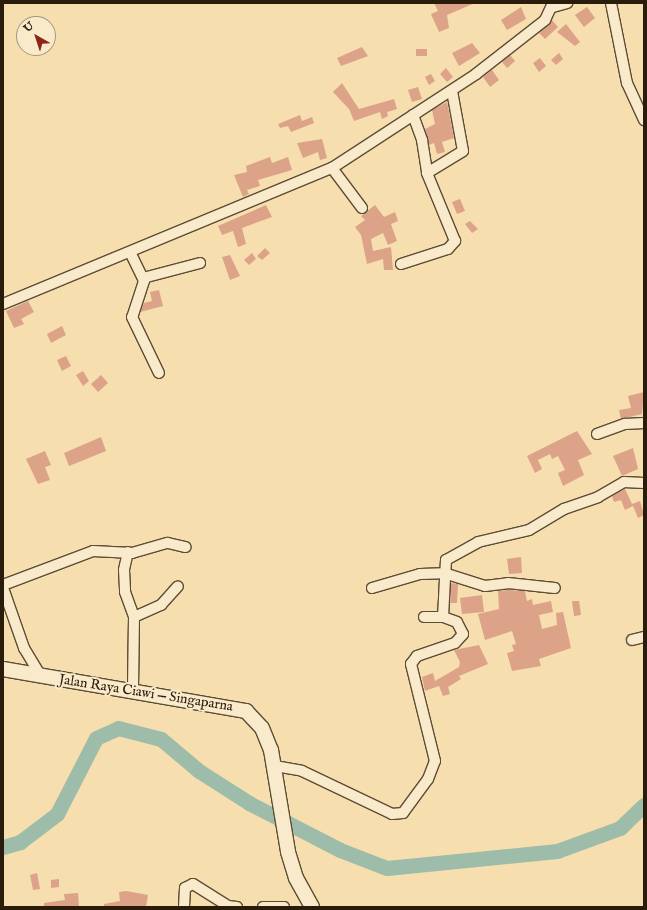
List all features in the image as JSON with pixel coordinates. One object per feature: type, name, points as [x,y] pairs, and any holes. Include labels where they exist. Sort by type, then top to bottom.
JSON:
[{"type":"main road","name":"Jalan Raya Ciawi — Singaparna","points":[[3,669],[246,711],[262,728],[275,766],[283,803],[288,852],[296,878],[312,907]]},
{"type":"street","points":[[3,304],[332,168],[452,91],[545,20],[553,5],[567,3]]},
{"type":"street","points":[[611,3],[627,83],[644,120]]},
{"type":"street","points":[[427,173],[463,151],[452,91]]},
{"type":"street","points":[[402,264],[448,249],[455,241],[427,173],[422,140],[414,115]]},
{"type":"street","points":[[332,168],[362,208]]},
{"type":"street","points":[[130,252],[143,278],[132,317],[159,373]]},
{"type":"street","points":[[143,278],[200,263]]},
{"type":"street","points":[[597,434],[625,424],[644,423]]},
{"type":"street","points":[[443,617],[444,573],[446,560],[478,542],[529,530],[564,509],[598,497],[624,482],[644,483]]},
{"type":"street","points":[[41,676],[24,648],[3,587],[93,550],[128,552],[161,543],[186,547]]},
{"type":"street","points":[[128,552],[124,570],[125,592],[134,617],[133,692]]},
{"type":"street","points":[[372,588],[420,574],[444,573],[485,586],[508,583],[555,588]]},
{"type":"street","points":[[134,617],[161,605],[174,595],[178,586]]},
{"type":"street","points":[[275,766],[302,772],[392,814],[403,813],[428,780],[435,761],[411,664],[421,654],[449,647],[463,634],[457,622],[443,617],[424,617]]},
{"type":"street","points":[[632,640],[644,637]]},
{"type":"street","points":[[184,907],[185,888],[193,884],[228,906],[237,907]]},
{"type":"street","points":[[263,907],[284,907]]},
{"type":"building","points":[[434,3],[475,3],[447,15],[449,28],[439,32],[431,14],[438,11]]},
{"type":"building","points":[[521,7],[526,19],[507,30],[501,20]]},
{"type":"building","points":[[587,7],[595,18],[584,27],[575,15]]},
{"type":"building","points":[[552,20],[558,27],[545,39],[539,33]]},
{"type":"building","points":[[566,24],[580,42],[575,46],[557,32]]},
{"type":"building","points":[[472,43],[480,53],[459,66],[452,53]]},
{"type":"building","points":[[362,47],[368,56],[341,66],[337,58]]},
{"type":"building","points":[[416,49],[427,49],[427,56],[416,56]]},
{"type":"building","points":[[559,53],[563,59],[556,65],[551,60]]},
{"type":"building","points":[[510,55],[515,61],[507,68],[502,62]]},
{"type":"building","points":[[540,58],[546,66],[539,72],[533,63]]},
{"type":"building","points":[[446,68],[453,77],[447,82],[440,74]]},
{"type":"building","points":[[492,70],[499,80],[490,87],[483,77]]},
{"type":"building","points":[[431,74],[435,81],[429,85],[425,77]]},
{"type":"building","points":[[342,83],[359,109],[394,99],[397,109],[387,112],[388,116],[382,119],[380,112],[354,121],[349,109],[333,92]]},
{"type":"building","points":[[418,87],[422,99],[412,102],[408,90]]},
{"type":"building","points":[[447,102],[454,138],[442,142],[445,152],[437,154],[434,143],[429,145],[425,129],[435,124],[432,110]]},
{"type":"building","points":[[300,115],[302,121],[312,117],[314,123],[291,132],[288,126],[280,128],[278,124]]},
{"type":"building","points":[[322,139],[327,158],[320,160],[318,152],[303,158],[297,143]]},
{"type":"building","points":[[270,157],[272,163],[288,157],[292,170],[258,180],[260,186],[247,190],[249,194],[243,197],[234,175],[247,172],[246,166]]},
{"type":"building","points":[[460,199],[465,211],[457,214],[452,202]]},
{"type":"building","points":[[266,205],[272,217],[242,228],[246,244],[238,247],[233,231],[222,235],[218,226]]},
{"type":"building","points":[[375,205],[384,217],[395,212],[398,221],[391,224],[397,241],[388,245],[383,233],[371,239],[373,251],[391,247],[393,270],[384,270],[383,259],[367,264],[361,235],[355,227],[365,220],[361,216]]},
{"type":"building","points":[[470,221],[478,229],[472,233],[465,224]]},
{"type":"building","points":[[265,248],[270,253],[262,260],[257,256]]},
{"type":"building","points":[[252,253],[256,259],[249,265],[244,260]]},
{"type":"building","points":[[230,255],[240,276],[230,280],[222,257]]},
{"type":"building","points":[[159,290],[163,306],[140,312],[144,303],[152,301],[150,292]]},
{"type":"building","points":[[28,301],[34,312],[21,319],[24,324],[14,328],[6,311]]},
{"type":"building","points":[[62,326],[66,335],[51,343],[47,334]]},
{"type":"building","points":[[66,356],[71,366],[62,371],[57,360]]},
{"type":"building","points":[[83,371],[89,381],[83,386],[76,375]]},
{"type":"building","points":[[101,375],[108,383],[98,392],[91,384]]},
{"type":"building","points":[[644,392],[642,414],[621,419],[619,410],[631,408],[628,396]]},
{"type":"building","points":[[577,431],[592,454],[578,460],[584,475],[563,486],[558,473],[565,470],[558,456],[552,459],[550,454],[538,460],[542,469],[535,473],[527,456]]},
{"type":"building","points":[[101,437],[106,451],[69,466],[64,453]]},
{"type":"building","points":[[633,448],[638,469],[622,476],[613,456]]},
{"type":"building","points":[[45,451],[51,465],[45,467],[50,480],[38,484],[26,459]]},
{"type":"building","points":[[625,489],[632,504],[640,501],[644,515],[638,518],[633,506],[625,510],[621,500],[614,502],[612,496]]},
{"type":"building","points":[[521,557],[522,573],[509,574],[507,559]]},
{"type":"building","points":[[451,583],[458,584],[457,603],[450,603]]},
{"type":"building","points":[[498,591],[525,591],[527,601],[532,599],[533,605],[551,601],[553,612],[539,615],[542,629],[557,625],[556,613],[563,612],[571,648],[539,659],[541,666],[512,671],[507,653],[514,651],[512,645],[516,644],[512,631],[485,640],[478,614],[499,609]]},
{"type":"building","points":[[482,595],[484,612],[462,614],[460,598]]},
{"type":"building","points":[[572,601],[579,601],[581,615],[574,616]]},
{"type":"building","points":[[479,645],[488,664],[459,676],[461,679],[448,687],[450,694],[443,696],[439,686],[425,691],[422,677],[433,673],[435,681],[459,667],[460,662],[454,650]]},
{"type":"building","points":[[37,873],[40,889],[33,890],[30,875]]},
{"type":"building","points":[[59,879],[59,887],[51,888],[51,880]]},
{"type":"building","points":[[126,891],[148,895],[146,907],[104,907],[104,904],[120,901],[119,892]]},
{"type":"building","points":[[78,893],[79,907],[44,907],[44,903],[65,900],[64,894]]},
{"type":"waterway","points":[[3,847],[20,842],[57,814],[96,738],[118,728],[161,739],[199,771],[249,803],[340,850],[387,868],[557,851],[620,828],[644,805]]}]
